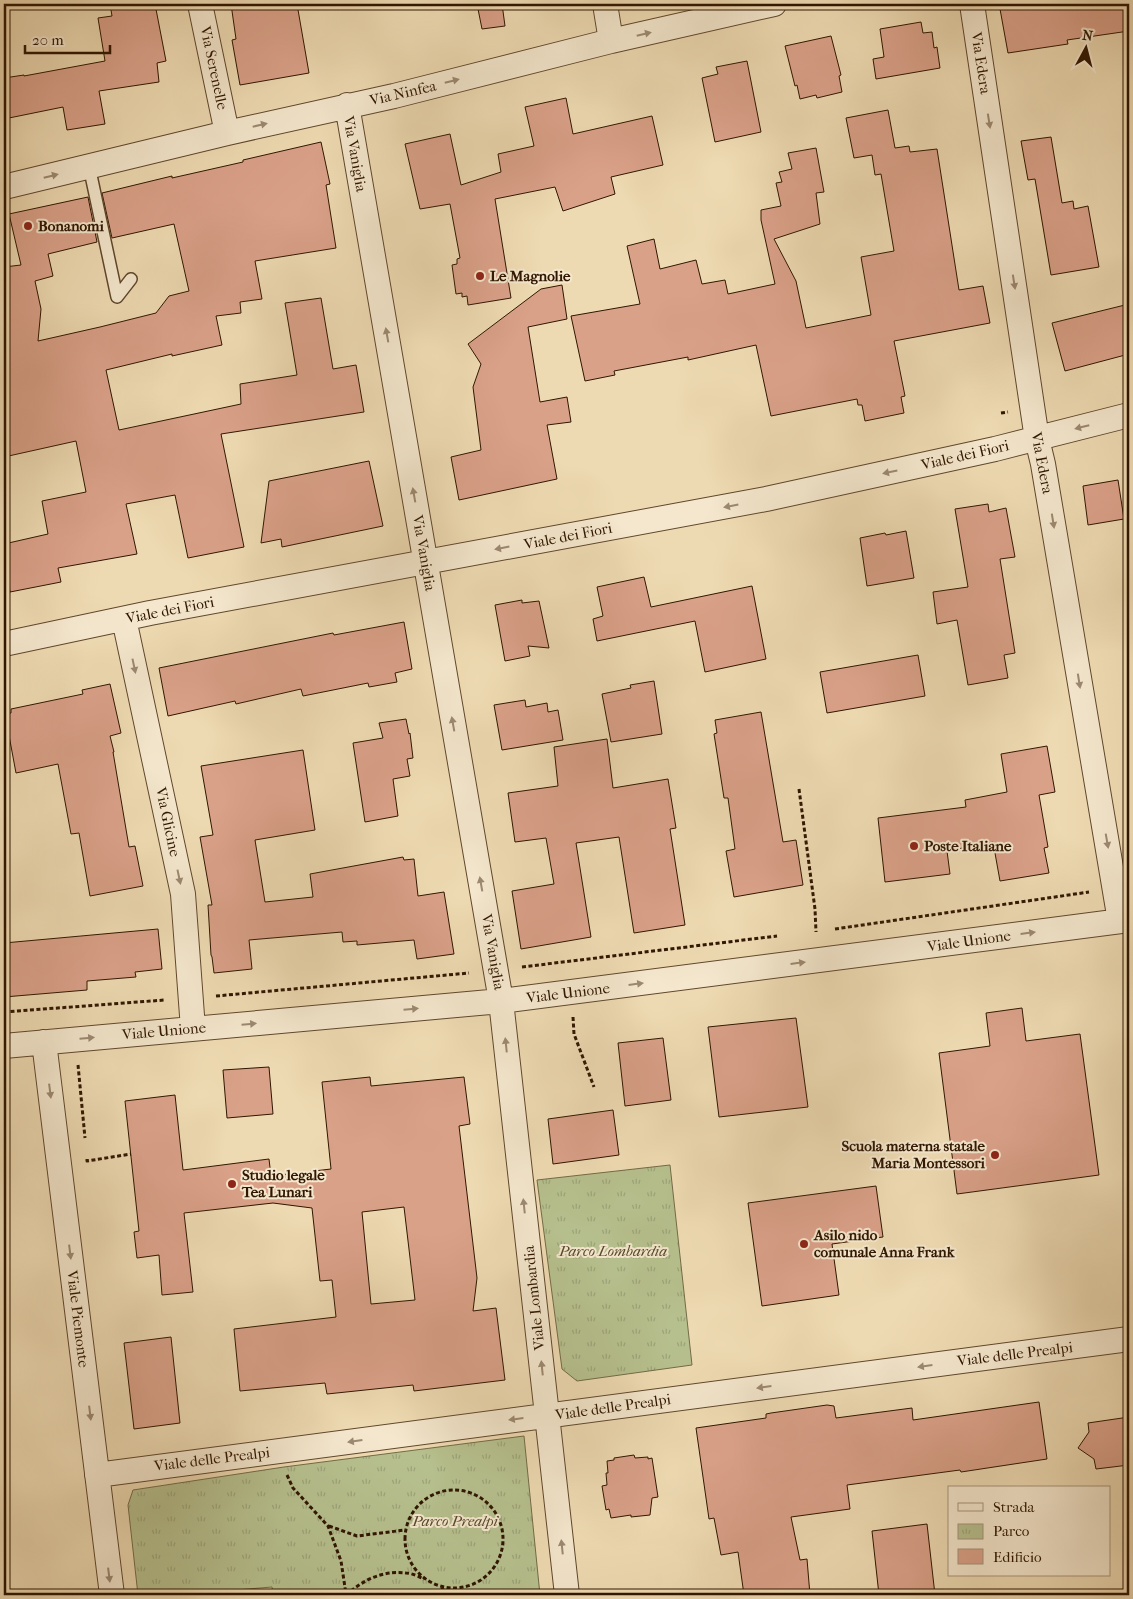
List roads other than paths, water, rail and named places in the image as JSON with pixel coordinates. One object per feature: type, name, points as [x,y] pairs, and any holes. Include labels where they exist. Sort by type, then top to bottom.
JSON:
[{"type":"street","name":"Via Serenelle","points":[[200,4],[227,133]]},
{"type":"street","points":[[604,4],[612,41]]},
{"type":"street","name":"Via Ninfea","points":[[4,188],[612,41],[774,4]]},
{"type":"street","name":"Via Edera","points":[[972,4],[1037,438],[1044,464],[1115,888],[1125,921]]},
{"type":"street","name":"Via Vaniglia","points":[[347,105],[501,1001]]},
{"type":"street","name":"Viale dei Fiori","points":[[4,644],[124,619],[766,499],[995,449],[1129,415]]},
{"type":"street","name":"Via Glicine","points":[[124,619],[183,894],[193,1029]]},
{"type":"street","name":"Viale Unione","points":[[4,1046],[501,1001],[1125,921]]},
{"type":"street","name":"Viale Lombardia","points":[[501,1001],[568,1595]]},
{"type":"street","name":"Viale Piemonte","points":[[44,1042],[112,1595]]},
{"type":"street","name":"Viale delle Prealpi","points":[[97,1475],[1129,1339]]},
{"type":"lane","points":[[89,166],[117,297],[131,279]]},
{"type":"place","name":"Bonanomi","points":[[28,226]]},
{"type":"place","name":"Le Magnolie","points":[[480,276]]},
{"type":"place","name":"Poste Italiane","points":[[914,846]]},
{"type":"place","name":"Scuola materna statale Maria Montessori","points":[[995,1155]]},
{"type":"place","name":"Studio legale Tea Lunari","points":[[232,1184]]},
{"type":"place","name":"Asilo nido comunale Anna Frank","points":[[804,1244]]},
{"type":"park label","name":"Parco Lombardia","points":[[613,1251]]},
{"type":"park label","name":"Parco Prealpi","points":[[455,1521]]}]
